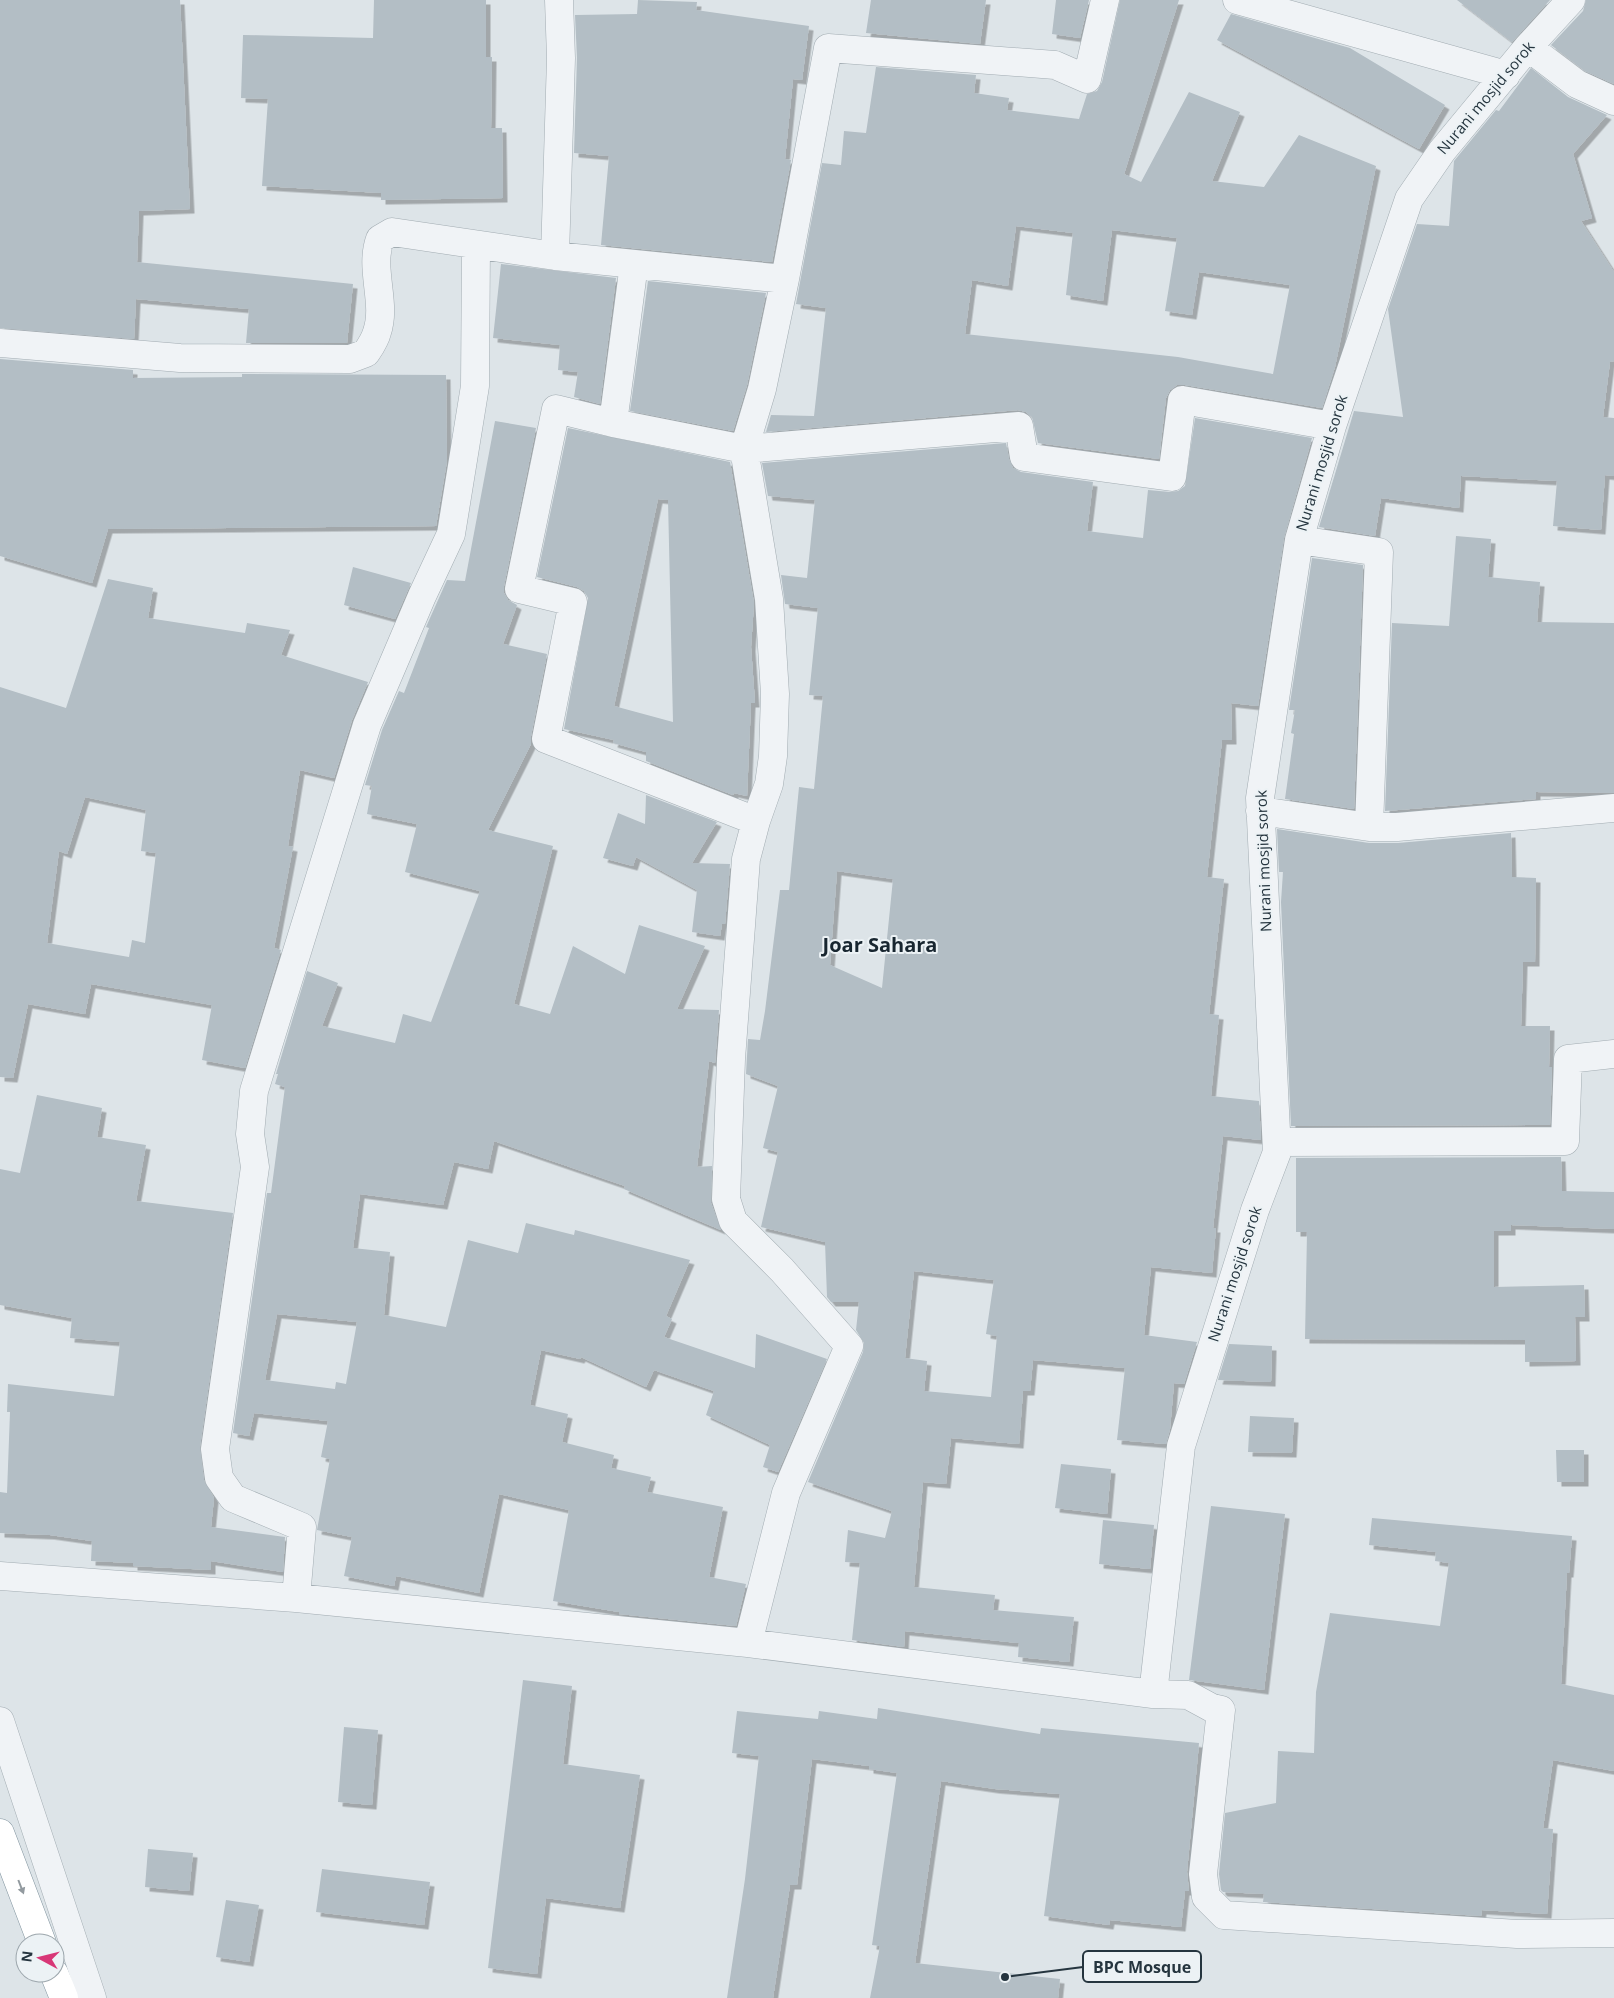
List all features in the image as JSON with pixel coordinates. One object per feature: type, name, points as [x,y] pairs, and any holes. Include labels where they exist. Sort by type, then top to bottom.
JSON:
[{"type":"highway","points":[[2,1837],[38,1933]]},
{"type":"highway","points":[[58,1983],[64,1998]]},
{"type":"street","points":[[555,256],[561,58],[559,0]]},
{"type":"street","points":[[748,1643],[786,1493],[849,1346],[782,1270],[732,1221],[726,1199],[730,1058],[746,859],[756,821],[769,784],[773,756],[775,694],[769,599],[744,449],[762,389],[785,279],[828,48],[1055,65],[1087,78],[1105,0]]},
{"type":"street","points":[[1237,0],[1506,75]]},
{"type":"street","name":"Nurani mosjid sorok","points":[[1153,1694],[1181,1446],[1255,1210],[1277,1152],[1260,798],[1299,540],[1332,426],[1409,199],[1442,150],[1528,47],[1572,0]]},
{"type":"street","points":[[1528,47],[1577,84],[1614,101]]},
{"type":"street","points":[[0,343],[180,358],[350,359],[366,353],[377,333],[380,320],[375,252],[380,239],[392,232],[555,256],[785,279]]},
{"type":"street","points":[[296,1598],[302,1527],[233,1498],[219,1478],[215,1449],[255,1167],[250,1134],[254,1090],[367,725],[422,596],[451,534],[475,386],[476,245]]},
{"type":"street","points":[[613,423],[634,264]]},
{"type":"street","points":[[756,821],[546,739],[573,602],[519,589],[556,409],[613,423],[744,449],[1019,426],[1024,457],[1172,476],[1182,400],[1332,426]]},
{"type":"street","points":[[1299,540],[1379,552],[1369,827]]},
{"type":"street","points":[[1260,811],[1369,827],[1397,828],[1614,808]]},
{"type":"street","points":[[1277,1142],[1565,1141],[1568,1059],[1614,1054]]},
{"type":"street","points":[[0,1576],[296,1598],[748,1643],[1153,1694],[1188,1695],[1212,1708],[1221,1710],[1203,1874],[1206,1897],[1224,1915],[1517,1934],[1614,1933]]},
{"type":"street","points":[[0,1721],[92,1998]]},
{"type":"building","points":[[0,0],[180,0],[190,209],[139,211],[137,262],[353,284],[347,343],[246,343],[249,309],[136,299],[134,339],[0,328]]},
{"type":"building","points":[[374,0],[486,0],[486,57],[492,57],[491,128],[502,128],[503,198],[381,200],[381,193],[262,186],[268,99],[241,98],[243,35],[373,38]]},
{"type":"building","points":[[638,0],[697,2],[696,10],[809,26],[802,80],[793,79],[785,159],[791,160],[772,262],[601,245],[609,156],[574,153],[577,58],[575,15],[637,14]]},
{"type":"building","points":[[871,0],[986,0],[980,44],[866,33]]},
{"type":"building","points":[[1056,0],[1089,0],[1080,38],[1052,34]]},
{"type":"building","points":[[1120,0],[1179,0],[1124,174],[1141,182],[1189,92],[1240,112],[1212,181],[1264,187],[1299,135],[1376,166],[1335,367],[1322,408],[1177,385],[1170,390],[1166,398],[1159,459],[1038,443],[1032,417],[1026,412],[1018,410],[766,432],[771,415],[814,416],[826,308],[796,304],[822,163],[841,165],[844,131],[866,133],[876,67],[976,75],[974,93],[1009,98],[1007,110],[1079,119],[1087,94],[1097,91],[1102,82]],"holes":[[[1016,226],[1073,233],[1066,295],[1103,301],[1112,230],[1177,238],[1165,311],[1192,315],[1199,272],[1290,285],[1273,374],[1178,357],[965,334],[972,280],[1008,286]]]},
{"type":"building","points":[[1457,0],[1550,0],[1512,42]]},
{"type":"building","points":[[1586,0],[1614,0],[1614,84],[1585,71],[1551,45],[1583,11]]},
{"type":"building","points":[[1231,14],[1350,48],[1445,105],[1419,149],[1217,40]]},
{"type":"building","points":[[1531,68],[1568,97],[1607,115],[1573,154],[1592,218],[1581,221],[1614,272],[1614,361],[1610,362],[1603,417],[1614,418],[1614,476],[1605,475],[1601,530],[1553,526],[1557,481],[1461,476],[1459,508],[1381,498],[1375,536],[1319,527],[1354,411],[1403,417],[1388,309],[1417,224],[1449,226],[1454,161],[1496,110],[1499,111]]},
{"type":"building","points":[[501,264],[616,278],[600,404],[574,397],[578,372],[558,370],[560,345],[493,338]]},
{"type":"building","points":[[648,281],[766,293],[747,385],[733,431],[630,411]]},
{"type":"building","points":[[0,359],[133,370],[133,378],[242,377],[242,374],[446,375],[447,461],[436,526],[108,529],[92,583],[0,556]]},
{"type":"building","points":[[1195,418],[1312,438],[1284,538],[1258,706],[1231,703],[1232,740],[1222,740],[1207,877],[1224,879],[1209,1014],[1219,1015],[1211,1096],[1259,1101],[1261,1140],[1223,1136],[1213,1228],[1216,1228],[1212,1273],[1151,1267],[1144,1335],[1197,1342],[1184,1384],[1174,1383],[1170,1429],[1166,1444],[1117,1440],[1125,1368],[1033,1360],[1030,1391],[1023,1391],[1019,1444],[951,1438],[946,1484],[923,1482],[914,1587],[995,1595],[993,1610],[1074,1617],[1069,1662],[1018,1657],[1019,1643],[905,1631],[904,1647],[852,1640],[860,1563],[845,1562],[848,1530],[885,1538],[892,1511],[808,1482],[863,1352],[864,1343],[856,1330],[859,1302],[831,1302],[827,1297],[825,1242],[761,1227],[778,1152],[763,1148],[778,1086],[746,1074],[748,1039],[760,1040],[780,890],[789,890],[799,787],[814,789],[823,696],[809,695],[818,608],[785,604],[781,575],[807,578],[815,500],[768,496],[762,463],[1006,443],[1013,468],[1021,472],[1093,482],[1087,531],[1143,538],[1148,490],[1170,492],[1178,491],[1185,486]],"holes":[[[837,871],[893,879],[882,988],[830,965]],[[914,1271],[994,1280],[986,1334],[997,1336],[991,1397],[924,1391],[927,1361],[905,1358]]]},
{"type":"building","points":[[495,421],[536,428],[504,586],[504,593],[508,600],[517,605],[503,644],[547,654],[531,744],[488,830],[553,846],[514,1004],[550,1014],[573,946],[625,974],[639,925],[705,946],[677,1009],[719,1010],[715,1063],[709,1061],[697,1167],[712,1166],[711,1203],[721,1230],[624,1189],[625,1186],[494,1141],[488,1169],[454,1162],[443,1205],[360,1194],[353,1248],[390,1252],[384,1315],[446,1327],[468,1240],[518,1253],[526,1223],[574,1235],[575,1230],[690,1260],[666,1316],[672,1319],[664,1337],[755,1368],[756,1334],[827,1359],[778,1472],[763,1467],[770,1445],[706,1415],[714,1391],[654,1370],[646,1387],[581,1357],[580,1359],[541,1350],[530,1405],[568,1414],[562,1442],[614,1455],[611,1468],[651,1477],[647,1492],[723,1507],[709,1577],[746,1584],[736,1626],[619,1614],[619,1612],[553,1601],[569,1510],[499,1494],[479,1593],[396,1576],[394,1586],[344,1576],[352,1537],[317,1530],[330,1459],[321,1457],[328,1421],[254,1413],[249,1436],[233,1433],[267,1193],[271,1193],[285,1087],[275,1084],[278,1074],[276,1074],[307,971],[338,983],[322,1026],[395,1043],[403,1014],[431,1022],[480,891],[405,872],[417,824],[367,814],[372,786],[365,785],[382,730],[399,691],[404,693],[429,628],[426,627],[447,580],[465,581]],"holes":[[[277,1314],[357,1322],[346,1384],[336,1382],[335,1389],[265,1380]]]},
{"type":"building","points":[[568,428],[730,462],[754,603],[751,647],[755,703],[751,703],[747,796],[734,793],[733,795],[646,761],[646,752],[613,743],[614,740],[564,729],[588,598],[584,591],[577,587],[537,577]],"holes":[[[658,499],[668,500],[673,722],[614,706]]]},
{"type":"building","points":[[1456,536],[1491,539],[1488,577],[1540,582],[1537,622],[1614,623],[1614,793],[1536,792],[1536,799],[1385,811],[1392,623],[1449,626]]},
{"type":"building","points":[[1312,558],[1363,565],[1354,809],[1285,799],[1294,734],[1291,733],[1295,710],[1289,710]]},
{"type":"building","points":[[353,567],[411,583],[395,619],[344,605]]},
{"type":"building","points":[[108,579],[153,588],[148,618],[245,633],[247,623],[290,630],[281,655],[368,682],[352,720],[334,778],[300,770],[288,846],[293,847],[274,948],[281,950],[245,1068],[202,1060],[212,1005],[91,984],[85,1014],[28,1004],[13,1078],[0,1077],[0,687],[66,708]],"holes":[[[85,797],[146,810],[141,851],[156,853],[145,943],[132,940],[129,957],[47,943],[59,851],[67,854]]]},
{"type":"building","points":[[646,795],[717,822],[692,863],[730,864],[725,924],[722,924],[720,936],[692,932],[697,890],[636,857],[633,866],[603,858],[618,813],[645,824]]},
{"type":"building","points":[[1277,829],[1369,843],[1398,843],[1511,833],[1512,877],[1536,878],[1535,962],[1523,962],[1521,1026],[1550,1026],[1549,1067],[1552,1067],[1550,1125],[1291,1126],[1281,902],[1283,872],[1279,872]]},
{"type":"building","points":[[37,1095],[102,1108],[97,1137],[146,1145],[136,1201],[233,1213],[200,1447],[204,1480],[214,1498],[211,1527],[285,1537],[283,1572],[211,1561],[211,1570],[133,1566],[133,1563],[91,1561],[92,1541],[50,1535],[0,1533],[0,1492],[7,1493],[10,1412],[7,1412],[8,1384],[114,1396],[120,1342],[70,1338],[72,1318],[0,1305],[0,1169],[20,1173]]},
{"type":"building","points":[[1561,1157],[1562,1191],[1614,1192],[1614,1229],[1511,1225],[1511,1231],[1494,1231],[1494,1287],[1584,1285],[1585,1317],[1575,1317],[1576,1361],[1525,1362],[1525,1340],[1305,1339],[1307,1232],[1296,1232],[1296,1158]]},
{"type":"building","points":[[1229,1344],[1272,1346],[1271,1382],[1218,1380]]},
{"type":"building","points":[[1250,1416],[1294,1418],[1292,1453],[1248,1452]]},
{"type":"building","points":[[1556,1450],[1584,1450],[1584,1482],[1557,1482]]},
{"type":"building","points":[[1061,1464],[1111,1469],[1107,1514],[1055,1508]]},
{"type":"building","points":[[1211,1506],[1285,1514],[1264,1690],[1189,1680]]},
{"type":"building","points":[[1372,1518],[1572,1536],[1569,1573],[1567,1573],[1561,1684],[1614,1695],[1614,1771],[1553,1760],[1543,1828],[1553,1829],[1547,1914],[1482,1910],[1481,1916],[1263,1902],[1264,1894],[1223,1892],[1221,1890],[1219,1874],[1225,1813],[1276,1803],[1278,1751],[1314,1753],[1316,1692],[1330,1613],[1440,1626],[1449,1563],[1435,1561],[1436,1552],[1369,1545]]},
{"type":"building","points":[[1103,1520],[1154,1525],[1150,1569],[1099,1564]]},
{"type":"building","points":[[523,1680],[572,1686],[563,1764],[640,1775],[620,1908],[546,1898],[537,1974],[488,1968]]},
{"type":"building","points":[[878,1708],[1040,1734],[1041,1728],[1199,1743],[1187,1872],[1189,1891],[1185,1891],[1181,1927],[1110,1920],[1109,1925],[1044,1916],[1060,1794],[995,1789],[941,1781],[915,1963],[1060,1979],[1058,1998],[870,1998],[880,1946],[872,1945],[897,1773],[869,1769],[869,1766],[812,1759],[797,1885],[790,1885],[773,1998],[727,1998],[745,1879],[759,1756],[732,1753],[737,1711],[818,1719],[819,1711],[877,1719]]},
{"type":"building","points":[[344,1727],[378,1730],[372,1805],[338,1802]]},
{"type":"building","points":[[148,1849],[193,1853],[189,1891],[145,1887]]},
{"type":"building","points":[[322,1869],[430,1882],[424,1925],[316,1912]]},
{"type":"building","points":[[226,1900],[259,1905],[249,1962],[216,1957]]},
{"type":"place","name":"BPC Mosque","points":[[1005,1977]]},
{"type":"district","name":"Joar Sahara","points":[[880,945]]}]
